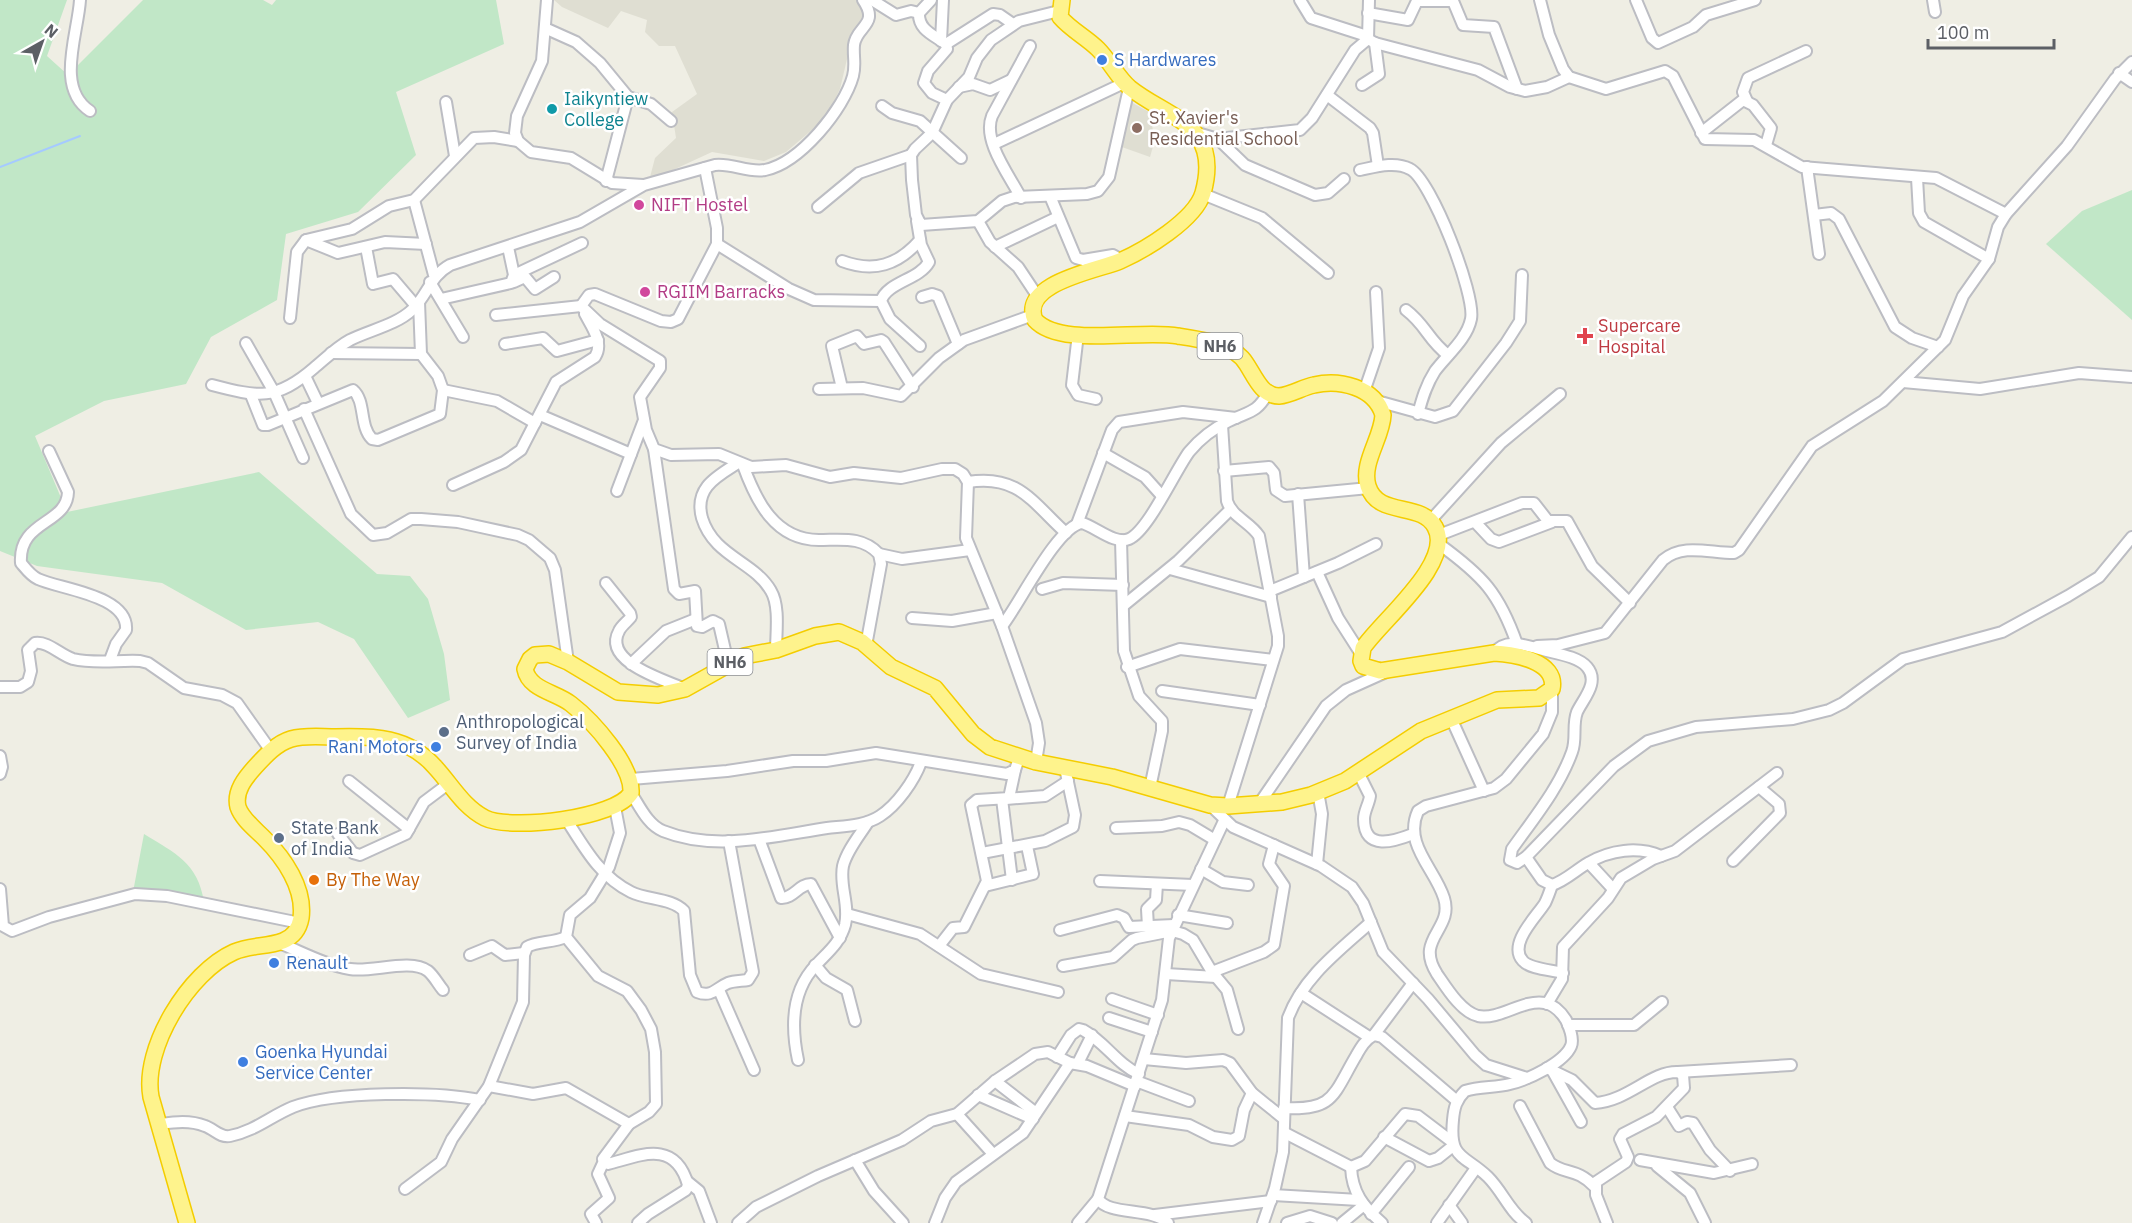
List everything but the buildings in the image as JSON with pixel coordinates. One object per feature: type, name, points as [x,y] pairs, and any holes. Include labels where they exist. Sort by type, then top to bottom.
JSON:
[{"type":"highway","points":[[1033,315],[1038,297],[1048,287],[1122,260],[1183,221],[1203,194],[1205,157],[1194,132],[1179,117],[1127,85],[1100,51],[1065,23],[1060,6]]},
{"type":"highway","name":"NH6","points":[[1033,315],[1046,329],[1078,334],[1166,334],[1213,344],[1238,354],[1268,393]]},
{"type":"highway","points":[[1268,393],[1278,396],[1328,383],[1365,392],[1377,401],[1383,415],[1383,422],[1367,472],[1369,488],[1386,506],[1422,514],[1431,520],[1439,540],[1419,582],[1368,641],[1361,654],[1361,661],[1366,669],[1380,671],[1494,652],[1512,654],[1543,667],[1551,677],[1552,689]]},
{"type":"highway","name":"NH6","points":[[631,786],[621,761],[579,711],[560,697],[538,687],[526,675],[525,669],[530,659],[541,653],[568,662],[606,686],[624,693],[658,695],[685,689],[744,656],[776,650],[833,632],[853,637],[891,667],[935,688],[981,741],[1017,764],[1036,762],[1066,774],[1150,788],[1210,805],[1228,806],[1295,800],[1318,792],[1358,772],[1405,740],[1451,718],[1497,700],[1539,698],[1552,689]]},
{"type":"highway","points":[[188,1223],[148,1083],[154,1054],[177,1006],[198,980],[225,957],[250,947],[279,943],[293,935],[300,922],[300,899],[293,878],[276,851],[243,816],[238,806],[241,785],[271,751],[289,739],[301,737],[384,738],[417,750],[473,810],[496,822],[521,825],[566,819],[615,807],[631,786]]},
{"type":"street","points":[[80,0],[71,76],[78,98],[90,111]]},
{"type":"street","points":[[548,0],[543,61],[517,116],[515,133],[518,141],[531,152],[571,158],[606,180],[644,185]]},
{"type":"street","points":[[212,385],[251,395],[274,392],[305,376],[331,353],[349,341],[396,321],[417,304],[432,279],[450,265],[580,222],[644,185],[725,164],[754,170],[773,167],[801,148],[830,122],[846,96],[855,69],[854,45],[868,22],[868,10],[863,0]]},
{"type":"street","points":[[872,0],[896,15],[911,11],[919,13]]},
{"type":"street","points":[[919,13],[931,0]]},
{"type":"street","points":[[943,0],[943,42],[946,49],[928,71],[924,83],[932,93],[947,99]]},
{"type":"street","points":[[1300,0],[1311,18],[1370,39],[1478,70],[1517,89],[1537,90],[1569,77]]},
{"type":"street","points":[[1362,85],[1379,74],[1370,39],[1369,0]]},
{"type":"street","points":[[1540,0],[1549,35],[1563,69],[1569,77],[1605,88],[1658,72],[1670,73],[1701,133],[1710,141],[1743,139],[1766,145],[1794,164],[1807,167],[1947,181],[2006,214]]},
{"type":"street","points":[[1638,1],[1652,38],[1658,43],[1693,27],[1706,15],[1755,0]]},
{"type":"street","points":[[1933,0],[1935,12]]},
{"type":"street","points":[[1368,13],[1408,20],[1417,1],[1453,1],[1458,7],[1464,25],[1494,27],[1517,89]]},
{"type":"street","points":[[818,207],[859,173],[911,155],[932,133],[947,99],[969,77],[984,48],[1013,24],[1060,6]]},
{"type":"street","points":[[919,13],[924,28],[943,42]]},
{"type":"street","points":[[943,42],[993,14],[1000,15],[1013,24]]},
{"type":"street","points":[[547,29],[563,35],[582,47],[628,97],[651,104],[671,121]]},
{"type":"street","points":[[1194,132],[1218,139],[1300,130],[1312,118],[1355,50],[1370,39]]},
{"type":"street","points":[[1021,198],[994,144],[990,122],[1030,46]]},
{"type":"street","points":[[1766,145],[1771,129],[1747,101],[1743,92],[1748,78],[1806,51]]},
{"type":"street","points":[[1530,647],[1558,645],[1605,633],[1663,560],[1672,552],[1685,550],[1734,553],[1739,550],[1812,446],[1883,400],[1950,333],[1963,296],[1989,259],[1998,227],[2006,214],[2082,127],[2120,73],[2132,62]]},
{"type":"street","points":[[2120,73],[2132,82]]},
{"type":"street","points":[[959,87],[973,84],[990,90],[1012,80]]},
{"type":"street","points":[[994,144],[1127,85]]},
{"type":"street","points":[[918,221],[927,226],[978,221],[1008,198],[1087,194],[1098,191],[1106,184],[1127,85]]},
{"type":"street","points":[[1327,95],[1370,128],[1373,133],[1378,166]]},
{"type":"street","points":[[606,180],[628,97]]},
{"type":"street","points":[[1701,133],[1738,102],[1747,101]]},
{"type":"street","points":[[446,102],[455,156]]},
{"type":"street","points":[[882,106],[892,113],[920,121],[961,158]]},
{"type":"street","points":[[290,318],[297,252],[306,240],[352,229],[389,206],[414,200],[474,138],[494,137],[518,141]]},
{"type":"street","points":[[1218,139],[1245,165],[1315,195],[1328,193],[1344,178]]},
{"type":"street","points":[[881,302],[886,293],[927,266],[928,259],[920,240],[911,155]]},
{"type":"street","points":[[1360,170],[1378,166],[1402,166],[1418,174],[1426,185],[1465,278],[1472,303],[1468,329],[1424,391],[1418,414]]},
{"type":"street","points":[[1807,167],[1819,254]]},
{"type":"street","points":[[582,308],[589,295],[595,294],[661,321],[671,322],[678,319],[717,244],[717,228],[705,168]]},
{"type":"street","points":[[1917,178],[1919,213],[1924,222],[1989,259]]},
{"type":"street","points":[[1203,194],[1262,218],[1328,273]]},
{"type":"street","points":[[1050,196],[1076,258],[1083,260],[1113,255],[1122,260]]},
{"type":"street","points":[[414,200],[426,244],[432,279],[463,337]]},
{"type":"street","points":[[1814,215],[1831,213],[1839,219],[1895,327],[1912,338],[1938,347]]},
{"type":"street","points":[[995,247],[1058,217]]},
{"type":"street","points":[[978,221],[985,236],[1018,267],[1038,297]]},
{"type":"street","points":[[306,240],[338,253],[397,241],[426,244]]},
{"type":"street","points":[[842,261],[867,267],[881,267],[901,259],[920,240]]},
{"type":"street","points":[[512,279],[582,243]]},
{"type":"street","points":[[717,244],[789,289],[814,300],[881,302]]},
{"type":"street","points":[[251,395],[263,425],[268,426],[353,390],[358,397],[368,435],[378,440],[440,414],[443,390],[438,376],[421,354],[417,304],[393,279],[374,284],[366,247]]},
{"type":"street","points":[[508,247],[512,279]]},
{"type":"street","points":[[1377,401],[1435,417],[1452,411],[1506,343],[1520,321],[1522,275]]},
{"type":"street","points":[[441,299],[525,277],[535,289],[554,277]]},
{"type":"street","points":[[1365,392],[1378,348],[1376,292]]},
{"type":"street","points":[[922,297],[932,294],[938,296],[958,344]]},
{"type":"street","points":[[881,302],[890,319],[920,346]]},
{"type":"street","points":[[453,485],[513,456],[525,443],[556,382],[595,357],[598,352],[598,340],[582,308]]},
{"type":"street","points":[[496,315],[582,308],[660,361],[660,368],[640,397],[644,420],[654,449],[674,589],[679,594],[695,591],[696,619],[699,628],[713,621],[719,624],[728,663]]},
{"type":"street","points":[[1406,310],[1424,324],[1431,341],[1448,355]]},
{"type":"street","points":[[819,389],[874,389],[901,396],[939,358],[958,344],[972,336],[1002,328],[1033,315]]},
{"type":"street","points":[[1078,334],[1072,385],[1078,395],[1096,399]]},
{"type":"street","points":[[842,388],[832,346],[857,336],[864,344],[881,340],[884,342],[912,387]]},
{"type":"street","points":[[505,344],[543,338],[557,351],[598,340]]},
{"type":"street","points":[[246,343],[274,392],[303,458]]},
{"type":"street","points":[[331,353],[421,354]]},
{"type":"street","points":[[1903,382],[1980,389],[2079,373],[2132,377]]},
{"type":"street","points":[[305,376],[318,403]]},
{"type":"street","points":[[443,390],[497,401],[537,419],[631,454]]},
{"type":"street","points":[[1077,524],[1090,525],[1121,540],[1130,539],[1136,534],[1162,496],[1188,454],[1222,425],[1254,412],[1268,393]]},
{"type":"street","points":[[1431,520],[1501,443],[1560,394]]},
{"type":"street","points":[[304,409],[351,514],[373,535],[387,534],[411,519],[433,519],[518,535],[540,548],[555,570],[568,662]]},
{"type":"street","points":[[1002,626],[1041,564],[1066,533],[1077,524],[1112,430],[1119,422],[1183,412],[1236,418]]},
{"type":"street","points":[[617,491],[644,420]]},
{"type":"street","points":[[1222,425],[1224,471],[1230,510],[1254,529],[1259,537],[1278,636],[1260,705],[1228,806]]},
{"type":"street","points":[[654,449],[671,455],[719,454],[741,464],[786,465],[830,477],[854,473],[902,478],[927,471],[955,470],[963,474],[968,482],[965,525],[969,550],[997,613],[1036,723],[1039,743],[1036,762]]},
{"type":"street","points":[[49,451],[68,492],[68,499],[62,509],[27,535],[21,546],[21,563],[37,579],[94,594],[122,617],[126,630],[116,644],[110,660]]},
{"type":"street","points":[[1103,453],[1145,477],[1162,496]]},
{"type":"street","points":[[741,464],[755,498],[784,530],[796,536],[816,540],[861,541],[879,554],[903,559],[969,550]]},
{"type":"street","points":[[741,464],[711,481],[703,490],[699,499],[700,512],[714,540],[771,590],[775,605],[776,650]]},
{"type":"street","points":[[1224,471],[1269,467],[1274,473],[1278,493],[1298,494],[1369,488]]},
{"type":"street","points":[[968,482],[991,479],[1006,482],[1066,533]]},
{"type":"street","points":[[1298,494],[1304,577]]},
{"type":"street","points":[[1517,644],[1502,607],[1490,587],[1439,540],[1475,522],[1530,502],[1534,503],[1548,521],[1552,522]]},
{"type":"street","points":[[1123,606],[1170,569],[1230,510]]},
{"type":"street","points":[[1475,522],[1491,539],[1499,542],[1552,522],[1567,521],[1592,566],[1630,603]]},
{"type":"street","points":[[1494,652],[1502,644],[1517,644],[1579,661],[1587,667],[1591,687],[1576,714],[1575,746],[1564,772],[1510,855],[1510,860],[1517,863],[1526,857],[1614,766],[1648,741],[1696,728],[1792,719],[1829,710],[1843,703],[1903,658],[1986,638],[2068,596],[2099,577],[2132,537]]},
{"type":"street","points":[[1121,540],[1122,638],[1127,667],[1139,696],[1162,721],[1150,788]]},
{"type":"street","points":[[1170,569],[1271,594],[1376,544]]},
{"type":"street","points":[[866,646],[880,564],[879,554]]},
{"type":"street","points":[[1317,572],[1338,618],[1361,654]]},
{"type":"street","points":[[606,583],[631,617],[618,632],[616,645],[621,656],[631,664],[685,689]]},
{"type":"street","points":[[1042,589],[1063,583],[1122,585]]},
{"type":"street","points":[[912,618],[952,621],[997,613]]},
{"type":"street","points":[[631,664],[666,630],[696,619]]},
{"type":"street","points":[[0,687],[20,687],[28,682],[31,677],[28,650],[35,643],[42,643],[75,659],[148,663],[184,688],[222,695],[237,703],[243,708],[271,751]]},
{"type":"street","points":[[1127,667],[1180,649],[1273,660]]},
{"type":"street","points":[[1259,804],[1309,728],[1330,701],[1346,690],[1392,669]]},
{"type":"street","points":[[1384,1137],[1429,1161],[1438,1158],[1452,1143],[1457,1101],[1465,1091],[1510,1084],[1549,1069],[1571,1047],[1572,1039],[1568,1025],[1558,1010],[1547,1004],[1538,1003],[1489,1016],[1477,1016],[1460,1004],[1448,990],[1429,958],[1430,942],[1447,914],[1445,901],[1438,881],[1418,850],[1413,834],[1418,811],[1426,806],[1440,800],[1484,791],[1506,779],[1535,747],[1552,712],[1552,689]]},
{"type":"street","points":[[1162,691],[1260,705]]},
{"type":"street","points":[[1451,718],[1484,791]]},
{"type":"street","points":[[921,762],[917,772],[891,808],[868,822],[729,841],[663,831],[646,817],[631,786],[793,761],[841,760],[876,753],[921,762],[948,763],[1000,774],[1007,774],[1017,764]]},
{"type":"street","points":[[0,756],[2,767],[0,774]]},
{"type":"street","points":[[1004,799],[1011,794],[1017,764]]},
{"type":"street","points":[[1358,772],[1370,796],[1364,820],[1369,834],[1376,840],[1389,843],[1413,834]]},
{"type":"street","points":[[1547,1004],[1560,986],[1563,973],[1563,947],[1622,878],[1661,856],[1675,851],[1778,773]]},
{"type":"street","points":[[939,946],[953,928],[964,927],[985,886],[987,874],[971,805],[977,800],[1045,796],[1066,774]]},
{"type":"street","points":[[982,854],[1045,841],[1073,827],[1076,821],[1066,774]]},
{"type":"street","points":[[348,781],[409,829]]},
{"type":"street","points":[[338,834],[353,853],[360,855],[401,838],[409,829],[424,802],[448,784]]},
{"type":"street","points":[[1733,861],[1779,813],[1779,804],[1759,787]]},
{"type":"street","points":[[1317,864],[1322,814],[1318,792]]},
{"type":"street","points":[[1004,799],[1012,880]]},
{"type":"street","points":[[1210,805],[1224,821],[1243,833],[1317,864],[1352,887],[1371,922],[1383,952],[1486,1065],[1527,1078]]},
{"type":"street","points":[[596,1223],[591,1215],[609,1198],[598,1174],[609,1148],[628,1124],[649,1113],[656,1104],[655,1052],[651,1029],[627,991],[598,976],[566,937],[570,915],[590,898],[603,873],[609,867],[620,833],[615,807]]},
{"type":"street","points":[[566,819],[603,873],[631,892],[675,905],[684,911],[690,975],[694,988],[705,994],[719,990],[730,982],[748,980],[753,972],[729,841]]},
{"type":"street","points":[[1078,1223],[1098,1199],[1137,1081],[1158,1015],[1175,924],[1224,821]]},
{"type":"street","points":[[798,1060],[794,1018],[797,991],[815,965],[840,938],[847,914],[843,866],[868,822]]},
{"type":"street","points":[[1116,828],[1162,826],[1179,822],[1215,840]]},
{"type":"street","points":[[759,838],[781,898],[788,897],[805,884],[811,884],[840,938]]},
{"type":"street","points":[[1166,974],[1214,974],[1264,952],[1274,945],[1284,886],[1269,864],[1274,845]]},
{"type":"street","points":[[985,886],[1031,876],[1035,871],[1027,846]]},
{"type":"street","points":[[1563,973],[1528,964],[1520,954],[1524,931],[1545,903],[1552,885],[1589,863],[1611,854],[1637,850],[1661,856]]},
{"type":"street","points":[[1526,857],[1542,880],[1552,885]]},
{"type":"street","points":[[1589,863],[1613,889]]},
{"type":"street","points":[[1201,869],[1223,882],[1248,885]]},
{"type":"street","points":[[1100,882],[1193,885]]},
{"type":"street","points":[[1148,927],[1147,909],[1156,900],[1157,884]]},
{"type":"street","points":[[0,889],[3,926],[12,931],[49,917],[135,894],[167,896],[300,922]]},
{"type":"street","points":[[847,914],[910,929],[981,974],[1058,992]]},
{"type":"street","points":[[1060,930],[1117,915],[1124,918],[1130,927],[1227,922]]},
{"type":"street","points":[[1263,1223],[1272,1198],[1285,1133],[1283,1113],[1288,1018],[1300,993],[1325,963],[1371,922]]},
{"type":"street","points":[[1175,924],[1193,940],[1227,990],[1238,1029]]},
{"type":"street","points":[[1063,966],[1113,957],[1132,940],[1175,924]]},
{"type":"street","points":[[405,1189],[437,1167],[489,1086],[523,1002],[524,953],[529,945],[551,943],[566,937]]},
{"type":"street","points":[[279,943],[352,970],[394,966],[418,968],[428,971],[443,990]]},
{"type":"street","points":[[470,955],[492,946],[506,955],[524,953]]},
{"type":"street","points":[[815,965],[826,978],[847,990],[855,1022]]},
{"type":"street","points":[[1144,1059],[1186,1063],[1223,1060],[1236,1069],[1252,1093],[1283,1113],[1308,1109],[1328,1102],[1372,1036],[1413,983]]},
{"type":"street","points":[[719,990],[754,1070]]},
{"type":"street","points":[[1300,993],[1372,1036],[1382,1037],[1457,1101]]},
{"type":"street","points":[[1112,999],[1132,1008],[1158,1015]]},
{"type":"street","points":[[1568,1025],[1634,1025],[1662,1002]]},
{"type":"street","points":[[1109,1018],[1152,1032]]},
{"type":"street","points":[[1057,1057],[1076,1031],[1083,1030],[1109,1048],[1137,1081]]},
{"type":"street","points":[[935,1223],[945,1198],[956,1182],[1016,1140],[1074,1063],[1092,1035]]},
{"type":"street","points":[[738,1223],[756,1207],[902,1140],[932,1121],[957,1114],[995,1081],[1042,1051],[1074,1063],[1137,1081],[1188,1101]]},
{"type":"street","points":[[1549,1069],[1572,1080],[1595,1103],[1629,1094],[1662,1074],[1791,1065]]},
{"type":"street","points":[[1549,1069],[1581,1122]]},
{"type":"street","points":[[1678,1072],[1683,1075],[1684,1088],[1667,1107],[1645,1124],[1623,1134],[1620,1143],[1628,1156],[1660,1168],[1680,1182],[1698,1204],[1705,1223]]},
{"type":"street","points":[[995,1081],[1035,1116]]},
{"type":"street","points":[[489,1086],[533,1094],[566,1088],[628,1124]]},
{"type":"street","points":[[1125,1116],[1190,1125],[1213,1137],[1232,1140],[1239,1136],[1244,1110],[1252,1093]]},
{"type":"street","points":[[160,1124],[190,1122],[229,1136],[257,1128],[283,1112],[311,1103],[384,1096],[443,1094],[480,1100]]},
{"type":"street","points":[[978,1095],[1035,1116]]},
{"type":"street","points":[[1520,1106],[1550,1162],[1556,1168],[1581,1174],[1595,1187],[1607,1223]]},
{"type":"street","points":[[1667,1107],[1679,1126],[1687,1122],[1693,1123],[1710,1150],[1730,1171]]},
{"type":"street","points":[[1351,1167],[1365,1161],[1397,1121],[1411,1113],[1452,1143],[1488,1178],[1518,1217],[1526,1223]]},
{"type":"street","points":[[957,1114],[993,1154]]},
{"type":"street","points":[[1285,1133],[1312,1144],[1351,1167]]},
{"type":"street","points":[[604,1161],[611,1163],[638,1154],[653,1153],[671,1160],[688,1182],[699,1191],[711,1223]]},
{"type":"street","points":[[1595,1187],[1601,1178],[1623,1165],[1628,1156]]},
{"type":"street","points":[[855,1160],[870,1185],[903,1223]]},
{"type":"street","points":[[1640,1160],[1714,1173],[1752,1164]]},
{"type":"street","points":[[1351,1167],[1352,1185],[1372,1214]]},
{"type":"street","points":[[1342,1223],[1372,1214],[1409,1167]]},
{"type":"street","points":[[1437,1223],[1476,1168]]},
{"type":"street","points":[[638,1223],[687,1188],[688,1182]]},
{"type":"street","points":[[1098,1199],[1106,1206],[1155,1215],[1272,1198],[1372,1214]]},
{"type":"street","points":[[1449,1205],[1462,1223]]},
{"type":"street","points":[[1155,1215],[1168,1223]]},
{"type":"street","points":[[1287,1223],[1310,1216],[1332,1223]]},
{"type":"shaded area","points":[[554,0],[858,0],[865,10],[851,42],[840,89],[826,118],[786,152],[764,161],[712,152],[649,181],[655,158],[676,138],[672,112],[697,94],[675,46],[659,46],[645,32],[647,20],[621,11],[608,28],[562,7]]},
{"type":"shaded area","name":"St. Xavier's Residential School","points":[[1127,100],[1151,113],[1154,143],[1150,157],[1119,146]]},
{"type":"green space","points":[[0,0],[67,0],[47,56],[68,75],[143,0],[263,0],[272,5],[276,0],[496,0],[504,44],[396,92],[416,155],[358,212],[286,234],[277,300],[211,337],[186,384],[104,401],[35,436],[67,512],[259,472],[377,574],[410,576],[428,599],[444,654],[450,700],[408,718],[354,639],[318,622],[246,630],[162,583],[37,566],[0,551]]},
{"type":"green space","points":[[2132,190],[2132,320],[2046,244],[2082,211]]},
{"type":"green space","points":[[144,834],[175,854],[191,868],[201,889],[204,902],[133,892]]},
{"type":"waterway","points":[[0,167],[80,136]]},
{"type":"place","name":"S Hardwares","points":[[1102,60]]},
{"type":"place","name":"Iaikyntiew College","points":[[552,109]]},
{"type":"place","name":"St. Xavier's Residential School","points":[[1137,128]]},
{"type":"place","name":"NIFT Hostel","points":[[639,205]]},
{"type":"place","name":"RGIIM Barracks","points":[[645,292]]},
{"type":"place","name":"Supercare Hospital","points":[[1585,336]]},
{"type":"place","name":"Anthropological Survey of India","points":[[444,732]]},
{"type":"place","name":"Rani Motors","points":[[436,747]]},
{"type":"place","name":"State Bank of India","points":[[279,838]]},
{"type":"place","name":"By The Way","points":[[314,880]]},
{"type":"place","name":"Renault","points":[[274,963]]},
{"type":"place","name":"Goenka Hyundai Service Center","points":[[243,1062]]}]
